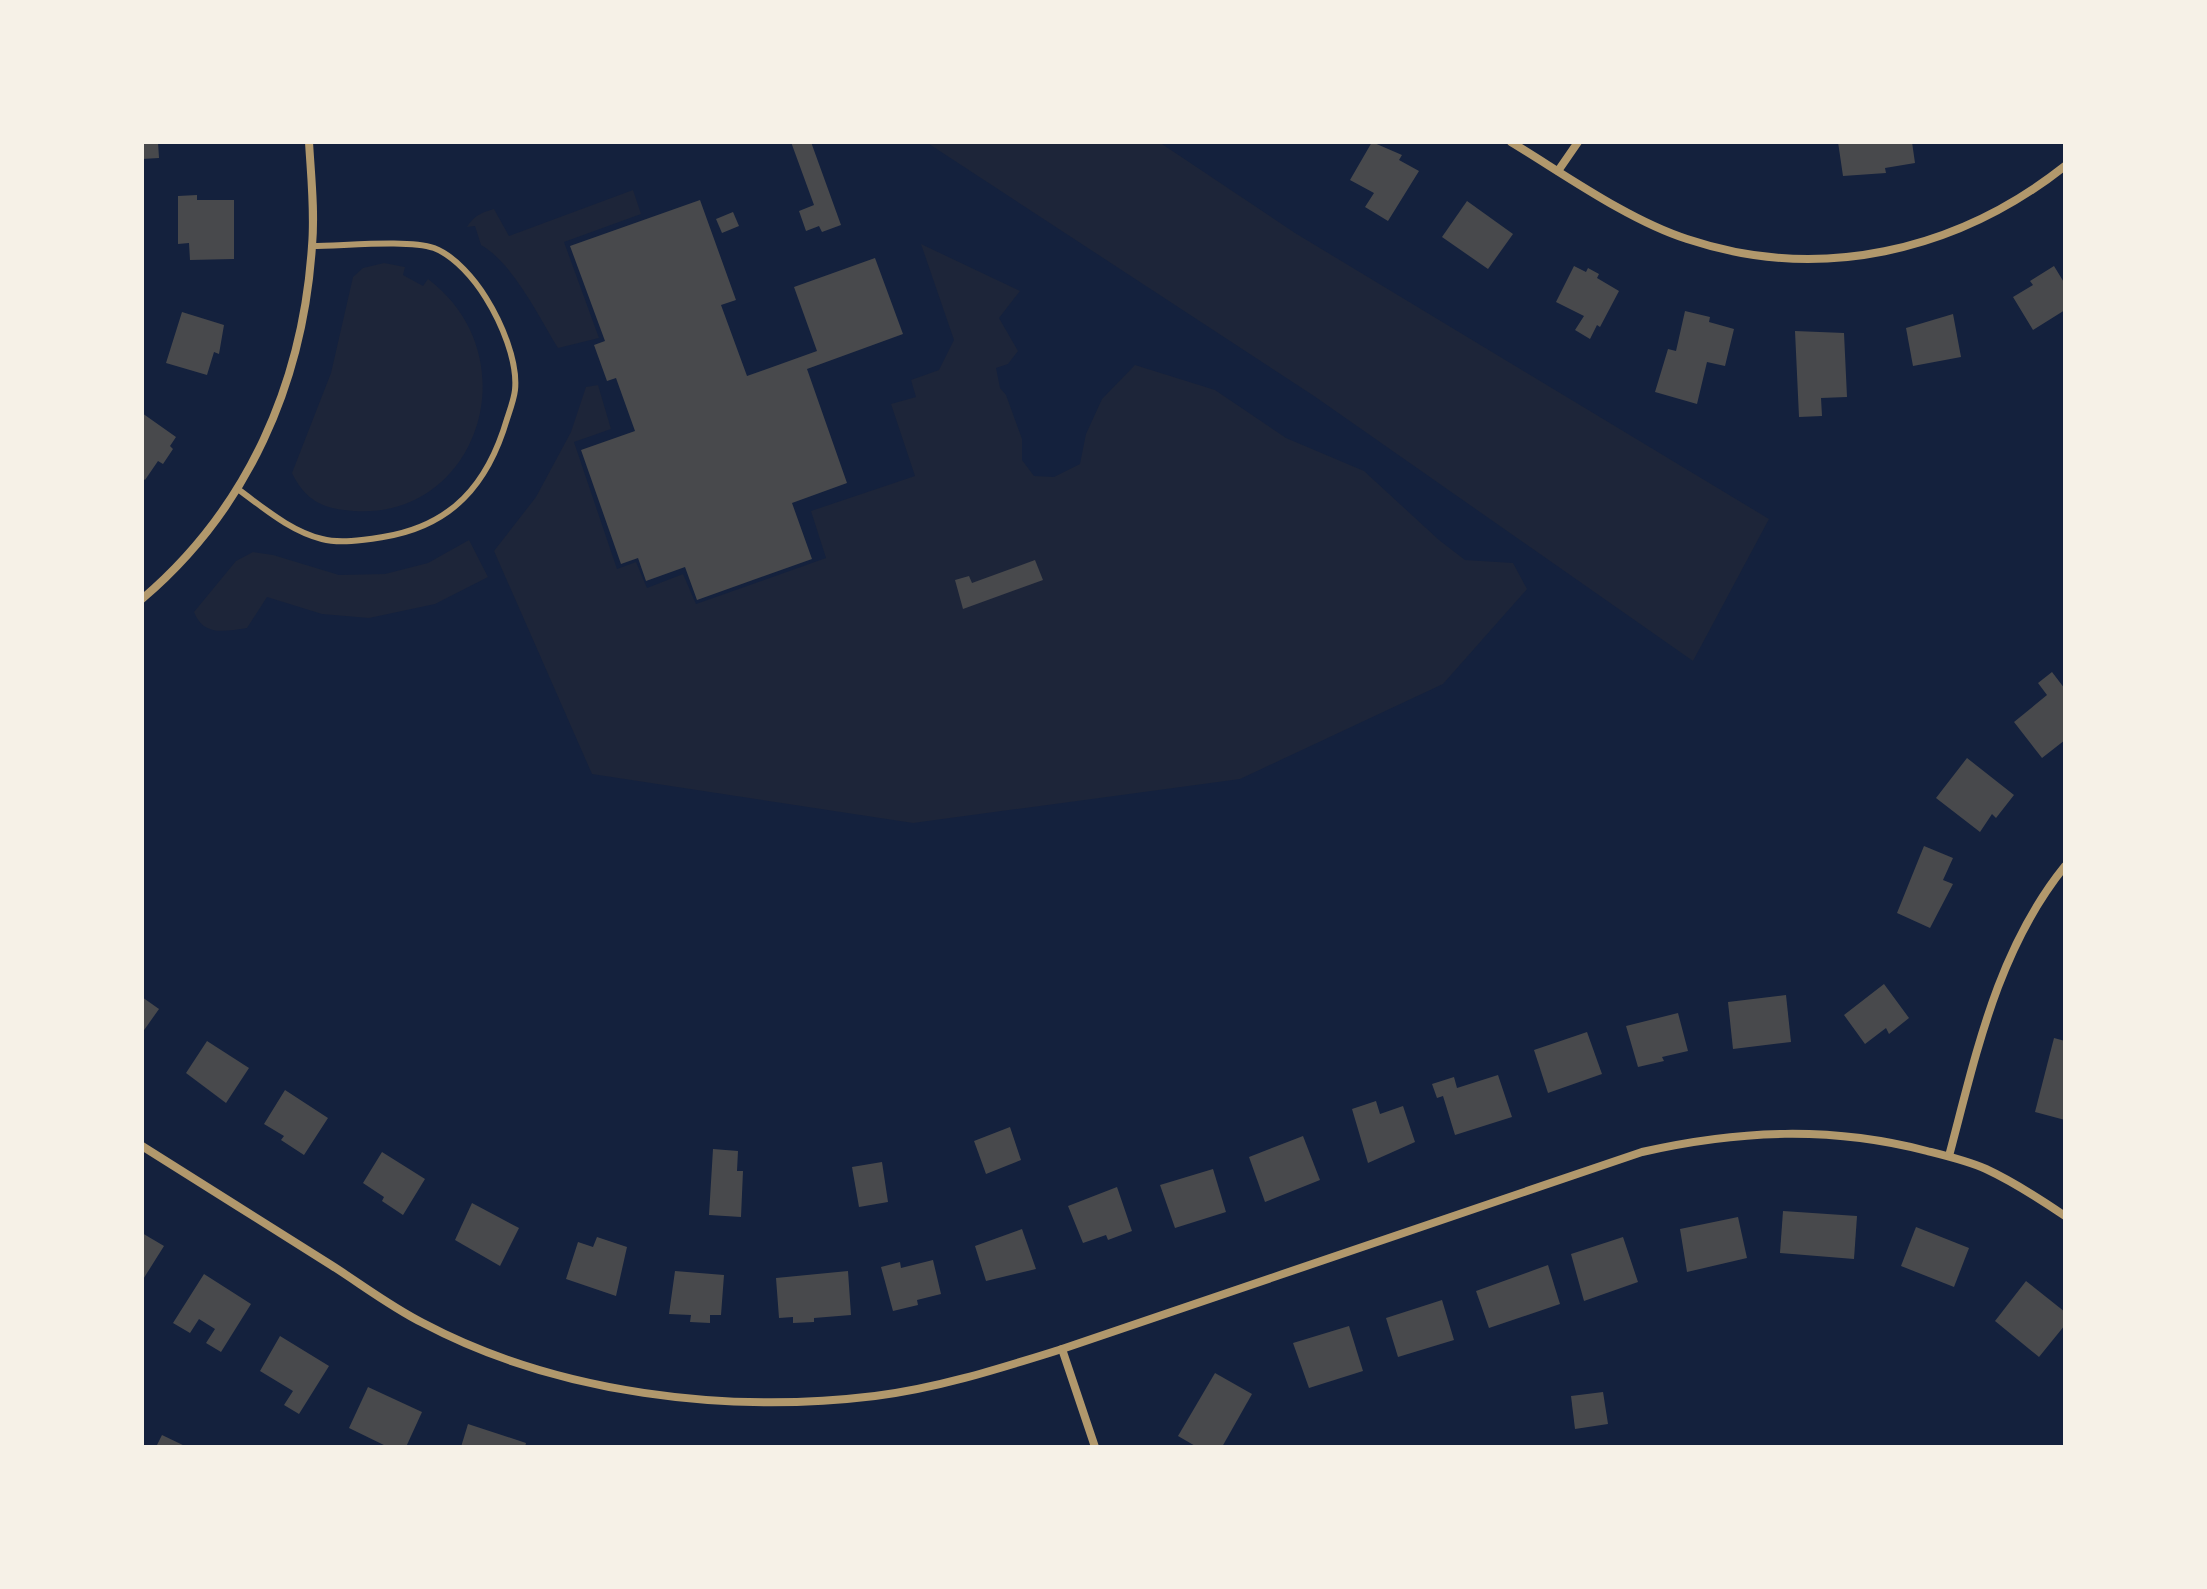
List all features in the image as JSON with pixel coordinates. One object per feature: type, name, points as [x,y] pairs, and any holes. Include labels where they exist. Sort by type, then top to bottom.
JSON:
[{"type":"street","points":[[142,599],[206,533],[239,490],[278,410],[294,363],[305,314],[312,246],[309,142]]},
{"type":"street","points":[[1511,142],[1645,222],[1685,239],[1737,253],[1790,260],[1845,259],[1898,249],[1940,236],[1997,211],[2065,166]]},
{"type":"street","points":[[1558,171],[1578,142]]},
{"type":"street","points":[[1949,1156],[1986,1017],[2009,955],[2040,897],[2065,866]]},
{"type":"street","points":[[142,1146],[423,1323],[494,1354],[567,1377],[643,1393],[719,1402],[796,1403],[877,1396],[972,1377],[1642,1152],[1693,1141],[1757,1133],[1834,1134],[1898,1144],[1949,1156],[1985,1169],[2065,1216]]},
{"type":"street","points":[[1062,1349],[1095,1447]]},
{"type":"lane","points":[[239,490],[289,525],[324,540],[364,540],[407,533],[445,514],[466,496],[484,476],[501,440],[516,389],[508,342],[476,282],[442,252],[433,248],[411,244],[312,246]]},
{"type":"shaded area","points":[[926,142],[1159,142],[1295,233],[1769,519],[1693,661],[1314,396]]},
{"type":"shaded area","points":[[633,190],[641,214],[564,242],[599,338],[558,348],[514,277],[493,253],[481,245],[475,226],[467,227],[479,215],[494,209],[509,236]]},
{"type":"shaded area","points":[[921,244],[1020,291],[999,318],[1018,351],[1008,364],[996,368],[1000,388],[1006,395],[1022,439],[1022,460],[1034,476],[1054,477],[1080,464],[1086,434],[1102,399],[1135,365],[1215,390],[1286,438],[1364,471],[1465,560],[1513,563],[1527,589],[1443,684],[1240,779],[913,823],[592,774],[494,551],[536,497],[571,432],[586,387],[598,385],[611,429],[574,442],[617,569],[636,562],[647,588],[683,574],[696,604],[826,558],[811,511],[915,476],[891,404],[916,397],[911,380],[939,370],[954,340]]},
{"type":"shaded area","points":[[384,263],[405,267],[403,275],[423,286],[428,279],[460,313],[478,351],[483,392],[475,431],[456,466],[427,493],[390,509],[344,510],[312,499],[292,473],[331,373],[353,277],[363,268]]},
{"type":"shaded area","points":[[469,540],[488,577],[435,604],[369,618],[322,614],[267,597],[247,628],[223,631],[209,629],[194,612],[236,561],[253,552],[339,575],[385,574],[428,563]]},
{"type":"building","points":[[142,142],[158,142],[159,158],[142,159]]},
{"type":"building","points":[[791,142],[811,142],[841,225],[822,232],[819,226],[806,231],[799,211],[814,205]]},
{"type":"building","points":[[1372,142],[1402,155],[1399,160],[1419,171],[1388,221],[1365,207],[1374,193],[1350,180]]},
{"type":"building","points":[[1838,142],[1912,142],[1915,163],[1885,168],[1886,173],[1843,176]]},
{"type":"building","points":[[197,195],[197,200],[234,200],[234,259],[190,260],[189,243],[178,244],[178,196]]},
{"type":"building","points":[[700,200],[736,300],[721,305],[747,376],[817,351],[794,287],[875,258],[903,334],[807,369],[847,483],[792,503],[812,559],[697,600],[685,567],[646,581],[638,558],[621,564],[581,450],[635,431],[616,378],[607,381],[594,345],[605,341],[570,246]]},
{"type":"building","points":[[1467,201],[1513,234],[1488,269],[1442,237]]},
{"type":"building","points":[[733,212],[739,226],[722,233],[716,219]]},
{"type":"building","points":[[1574,266],[1599,274],[1597,278],[1619,291],[1590,339],[1575,330],[1584,316],[1556,302]]},
{"type":"building","points":[[2054,266],[2065,284],[2065,310],[2033,330],[2013,297],[2033,285],[2030,281]]},
{"type":"building","points":[[1685,311],[1710,317],[1709,322],[1734,329],[1725,366],[1707,362],[1697,404],[1655,392],[1668,349],[1676,351]]},
{"type":"building","points":[[182,312],[224,325],[219,354],[214,352],[207,375],[166,363]]},
{"type":"building","points":[[1953,314],[1961,357],[1913,366],[1906,328]]},
{"type":"building","points":[[1795,331],[1844,333],[1847,397],[1821,398],[1822,416],[1799,417]]},
{"type":"building","points":[[142,413],[176,437],[170,446],[173,449],[163,464],[158,461],[145,480],[142,478]]},
{"type":"building","points":[[1035,560],[1043,580],[963,609],[955,580],[969,576],[972,583]]},
{"type":"building","points":[[2052,672],[2065,689],[2065,740],[2042,758],[2014,722],[2047,695],[2038,683]]},
{"type":"building","points":[[1967,758],[2014,795],[1996,818],[1992,814],[1980,832],[1936,798]]},
{"type":"building","points":[[1924,846],[1953,858],[1943,880],[1953,884],[1930,928],[1897,913]]},
{"type":"building","points":[[1884,984],[1909,1018],[1889,1034],[1886,1028],[1865,1044],[1844,1015]]},
{"type":"building","points":[[1786,995],[1791,1042],[1733,1049],[1728,1002]]},
{"type":"building","points":[[142,997],[159,1009],[142,1033]]},
{"type":"building","points":[[1678,1013],[1688,1051],[1638,1067],[1626,1026]]},
{"type":"building","points":[[1587,1032],[1602,1074],[1548,1093],[1534,1050]]},
{"type":"building","points":[[2054,1038],[2065,1041],[2065,1120],[2035,1112]]},
{"type":"building","points":[[207,1041],[249,1068],[226,1103],[186,1073]]},
{"type":"building","points":[[1498,1075],[1512,1117],[1455,1135],[1443,1096],[1437,1098],[1432,1084],[1454,1077],[1457,1088]]},
{"type":"building","points":[[285,1090],[328,1118],[304,1155],[281,1140],[284,1136],[264,1124]]},
{"type":"building","points":[[1376,1101],[1380,1114],[1403,1106],[1415,1142],[1368,1163],[1352,1109]]},
{"type":"building","points":[[1010,1127],[1021,1160],[986,1174],[974,1141]]},
{"type":"building","points":[[1303,1136],[1320,1180],[1265,1202],[1249,1157]]},
{"type":"building","points":[[713,1149],[738,1151],[737,1171],[743,1171],[741,1217],[709,1215]]},
{"type":"building","points":[[382,1152],[425,1179],[403,1215],[363,1183]]},
{"type":"building","points":[[882,1162],[888,1202],[859,1207],[852,1167]]},
{"type":"building","points":[[1213,1169],[1226,1212],[1175,1228],[1160,1185]]},
{"type":"building","points":[[1117,1187],[1132,1231],[1108,1240],[1106,1235],[1083,1243],[1068,1206]]},
{"type":"building","points":[[472,1203],[519,1228],[500,1266],[455,1240]]},
{"type":"building","points":[[1783,1211],[1857,1216],[1854,1259],[1780,1253]]},
{"type":"building","points":[[1738,1217],[1747,1258],[1687,1272],[1680,1229]]},
{"type":"building","points":[[1916,1227],[1969,1248],[1954,1287],[1901,1266]]},
{"type":"building","points":[[1022,1229],[1036,1269],[986,1281],[975,1246]]},
{"type":"building","points":[[142,1233],[164,1246],[142,1281]]},
{"type":"building","points":[[597,1237],[627,1247],[616,1296],[566,1279],[578,1242],[593,1247]]},
{"type":"building","points":[[1623,1237],[1638,1282],[1584,1301],[1571,1254]]},
{"type":"building","points":[[933,1260],[941,1294],[917,1300],[918,1305],[893,1311],[881,1267],[900,1262],[901,1268]]},
{"type":"building","points":[[1548,1265],[1560,1304],[1489,1328],[1476,1291]]},
{"type":"building","points":[[675,1271],[724,1275],[721,1315],[710,1315],[710,1323],[690,1322],[691,1315],[669,1314]]},
{"type":"building","points":[[848,1271],[851,1315],[793,1323],[793,1317],[779,1318],[776,1278]]},
{"type":"building","points":[[204,1274],[251,1304],[221,1352],[206,1343],[215,1329],[199,1319],[190,1333],[173,1323]]},
{"type":"building","points":[[2026,1281],[2065,1312],[2065,1325],[2039,1357],[1995,1321]]},
{"type":"building","points":[[1442,1300],[1454,1340],[1398,1357],[1386,1318]]},
{"type":"building","points":[[1349,1326],[1363,1371],[1309,1388],[1293,1343]]},
{"type":"building","points":[[280,1336],[329,1366],[299,1414],[284,1405],[293,1391],[260,1371]]},
{"type":"building","points":[[1215,1373],[1252,1394],[1222,1447],[1197,1447],[1178,1436]]},
{"type":"building","points":[[368,1387],[422,1412],[406,1447],[388,1447],[349,1428]]},
{"type":"building","points":[[1603,1392],[1608,1424],[1575,1429],[1571,1396]]},
{"type":"building","points":[[468,1424],[526,1443],[525,1447],[461,1447]]},
{"type":"building","points":[[162,1435],[187,1447],[156,1447]]}]
